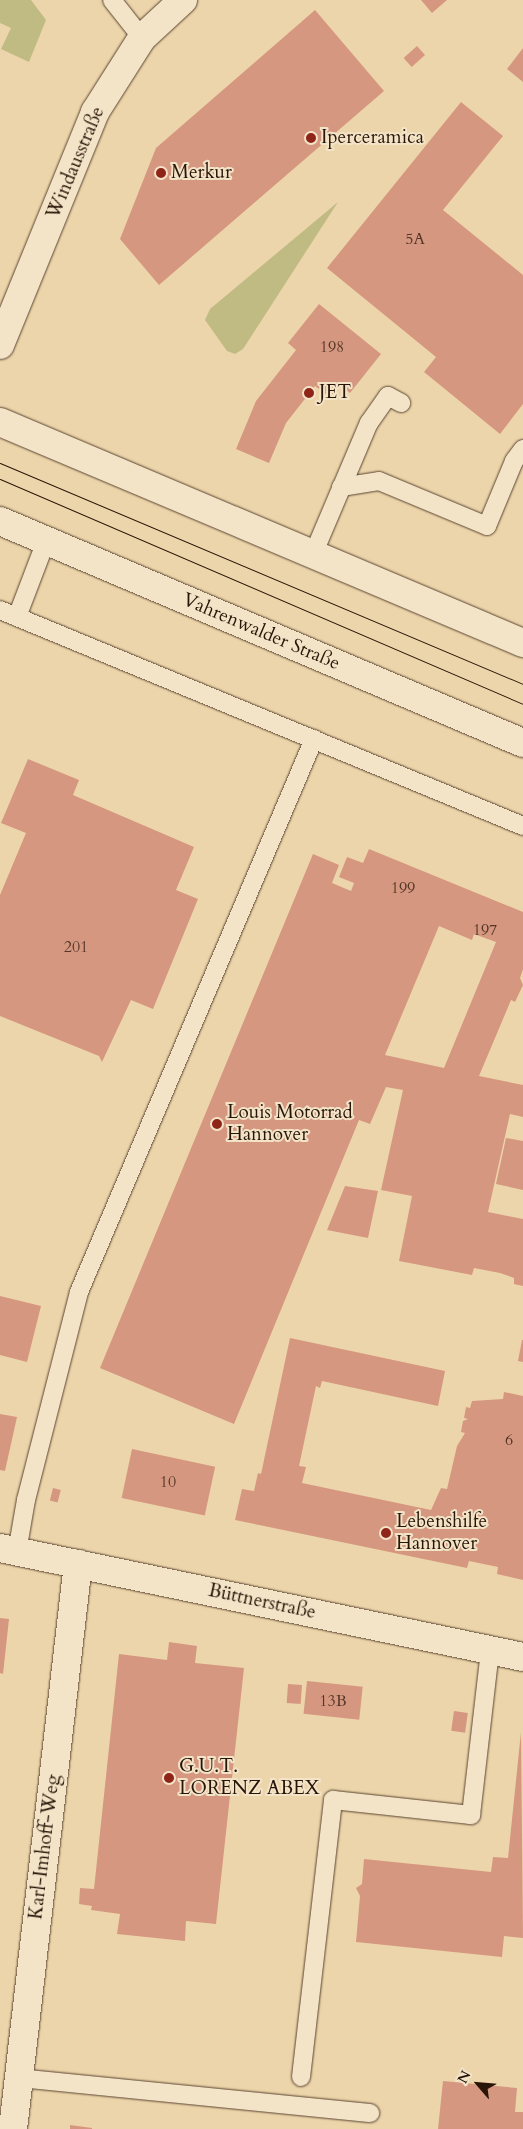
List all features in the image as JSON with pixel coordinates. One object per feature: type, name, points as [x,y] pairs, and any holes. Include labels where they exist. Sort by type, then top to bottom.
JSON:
[{"type":"street","name":"Windausstraße","points":[[0,345],[95,112],[142,38],[183,0]]},
{"type":"street","points":[[0,422],[312,557],[523,643]]},
{"type":"street","name":"Vahrenwalder Straße","points":[[0,520],[523,743]]},
{"type":"street","name":"Büttnerstraße","points":[[8,1550],[523,1657]]},
{"type":"street","name":"Karl-Imhoff-Weg","points":[[13,2129],[78,1564]]},
{"type":"lane","points":[[112,0],[142,38]]},
{"type":"lane","points":[[312,557],[341,487],[379,410],[388,396],[401,403]]},
{"type":"lane","points":[[341,487],[379,481],[487,526],[514,461],[523,449]]},
{"type":"lane","points":[[17,617],[46,540]]},
{"type":"lane","points":[[0,610],[523,826]]},
{"type":"lane","points":[[8,1550],[26,1500],[79,1292],[314,739]]},
{"type":"lane","points":[[301,2077],[332,1800],[472,1815],[490,1651]]},
{"type":"lane","points":[[19,2078],[370,2113]]},
{"type":"shaded area","points":[[0,0],[31,0],[46,20],[29,62],[1,49],[11,28],[0,23]]},
{"type":"shaded area","points":[[338,202],[243,349],[235,354],[227,351],[205,320],[210,309]]},
{"type":"building","points":[[421,0],[447,0],[432,13]]},
{"type":"building","points":[[315,10],[384,91],[159,285],[120,239],[156,148]]},
{"type":"building","points":[[417,46],[425,55],[412,67],[404,58]]},
{"type":"building","points":[[523,48],[523,82],[507,69]]},
{"type":"building","points":[[461,102],[503,136],[443,210],[523,275],[523,404],[500,434],[424,372],[436,357],[327,268]]},
{"type":"building","points":[[319,304],[381,354],[350,393],[340,385],[330,397],[315,386],[286,423],[269,463],[236,449],[256,401],[296,350],[288,343]]},
{"type":"building","points":[[28,759],[79,780],[73,795],[194,847],[176,890],[198,899],[153,1009],[131,1000],[102,1062],[99,1056],[0,1016],[0,895],[26,833],[1,823]]},
{"type":"building","points":[[369,849],[523,912],[523,969],[520,978],[523,985],[515,1002],[511,1000],[479,1076],[523,1085],[523,1117],[510,1114],[488,1212],[523,1219],[523,1286],[514,1284],[514,1278],[500,1273],[474,1268],[472,1275],[399,1261],[412,1196],[381,1190],[403,1090],[386,1087],[370,1124],[359,1120],[234,1424],[100,1368],[313,854],[339,865],[332,883],[351,891],[354,883],[339,877],[347,857],[363,863]],"holes":[[[439,926],[472,940],[474,934],[496,942],[444,1068],[385,1055]]]},
{"type":"building","points":[[506,1138],[523,1141],[523,1190],[496,1184]]},
{"type":"building","points":[[345,1186],[378,1191],[368,1238],[327,1230]]},
{"type":"building","points":[[0,1296],[41,1306],[27,1362],[0,1355]]},
{"type":"building","points":[[290,1338],[445,1371],[438,1406],[322,1381],[320,1388],[316,1386],[299,1466],[306,1467],[302,1483],[431,1510],[441,1488],[447,1489],[457,1446],[465,1433],[461,1432],[463,1421],[468,1419],[464,1418],[466,1407],[470,1408],[472,1401],[503,1399],[504,1392],[523,1396],[523,1580],[497,1574],[498,1567],[469,1561],[467,1568],[235,1520],[242,1489],[254,1491],[258,1473],[261,1474]]},
{"type":"building","points":[[523,1340],[523,1362],[518,1361]]},
{"type":"building","points":[[0,1414],[17,1417],[5,1471],[0,1470]]},
{"type":"building","points":[[132,1449],[215,1467],[205,1516],[122,1498]]},
{"type":"building","points":[[53,1488],[61,1490],[58,1503],[50,1501]]},
{"type":"building","points":[[0,1618],[9,1619],[3,1674],[0,1673]]},
{"type":"building","name":"G.U.T. LORENZ ABEX","points":[[169,1642],[197,1646],[195,1663],[244,1668],[216,1924],[186,1921],[185,1941],[117,1934],[120,1914],[91,1910],[92,1906],[79,1904],[80,1888],[94,1889],[119,1654],[167,1660]]},
{"type":"building","points":[[307,1681],[363,1687],[359,1720],[304,1714]]},
{"type":"building","points":[[288,1684],[302,1685],[301,1704],[287,1703]]},
{"type":"building","points":[[454,1711],[468,1713],[465,1733],[451,1731]]},
{"type":"building","points":[[521,1732],[523,1938],[504,1936],[502,1957],[356,1942],[360,1896],[356,1888],[362,1884],[364,1859],[491,1872],[493,1857],[508,1858]]},
{"type":"building","points":[[443,2081],[517,2088],[515,2112],[523,2112],[523,2129],[438,2129]]},
{"type":"building","points":[[70,2125],[92,2128],[92,2129],[70,2129]]},
{"type":"tram line","points":[[0,463],[523,684]]},
{"type":"tram line","points":[[0,479],[523,704]]},
{"type":"place","name":"Iperceramica","points":[[311,138]]},
{"type":"place","name":"Merkur","points":[[161,173]]},
{"type":"place","name":"JET","points":[[309,393]]},
{"type":"place","name":"Louis Motorrad Hannover","points":[[217,1124]]},
{"type":"place","name":"Lebenshilfe Hannover","points":[[386,1533]]},
{"type":"place","name":"G.U.T. LORENZ ABEX","points":[[169,1778]]}]
